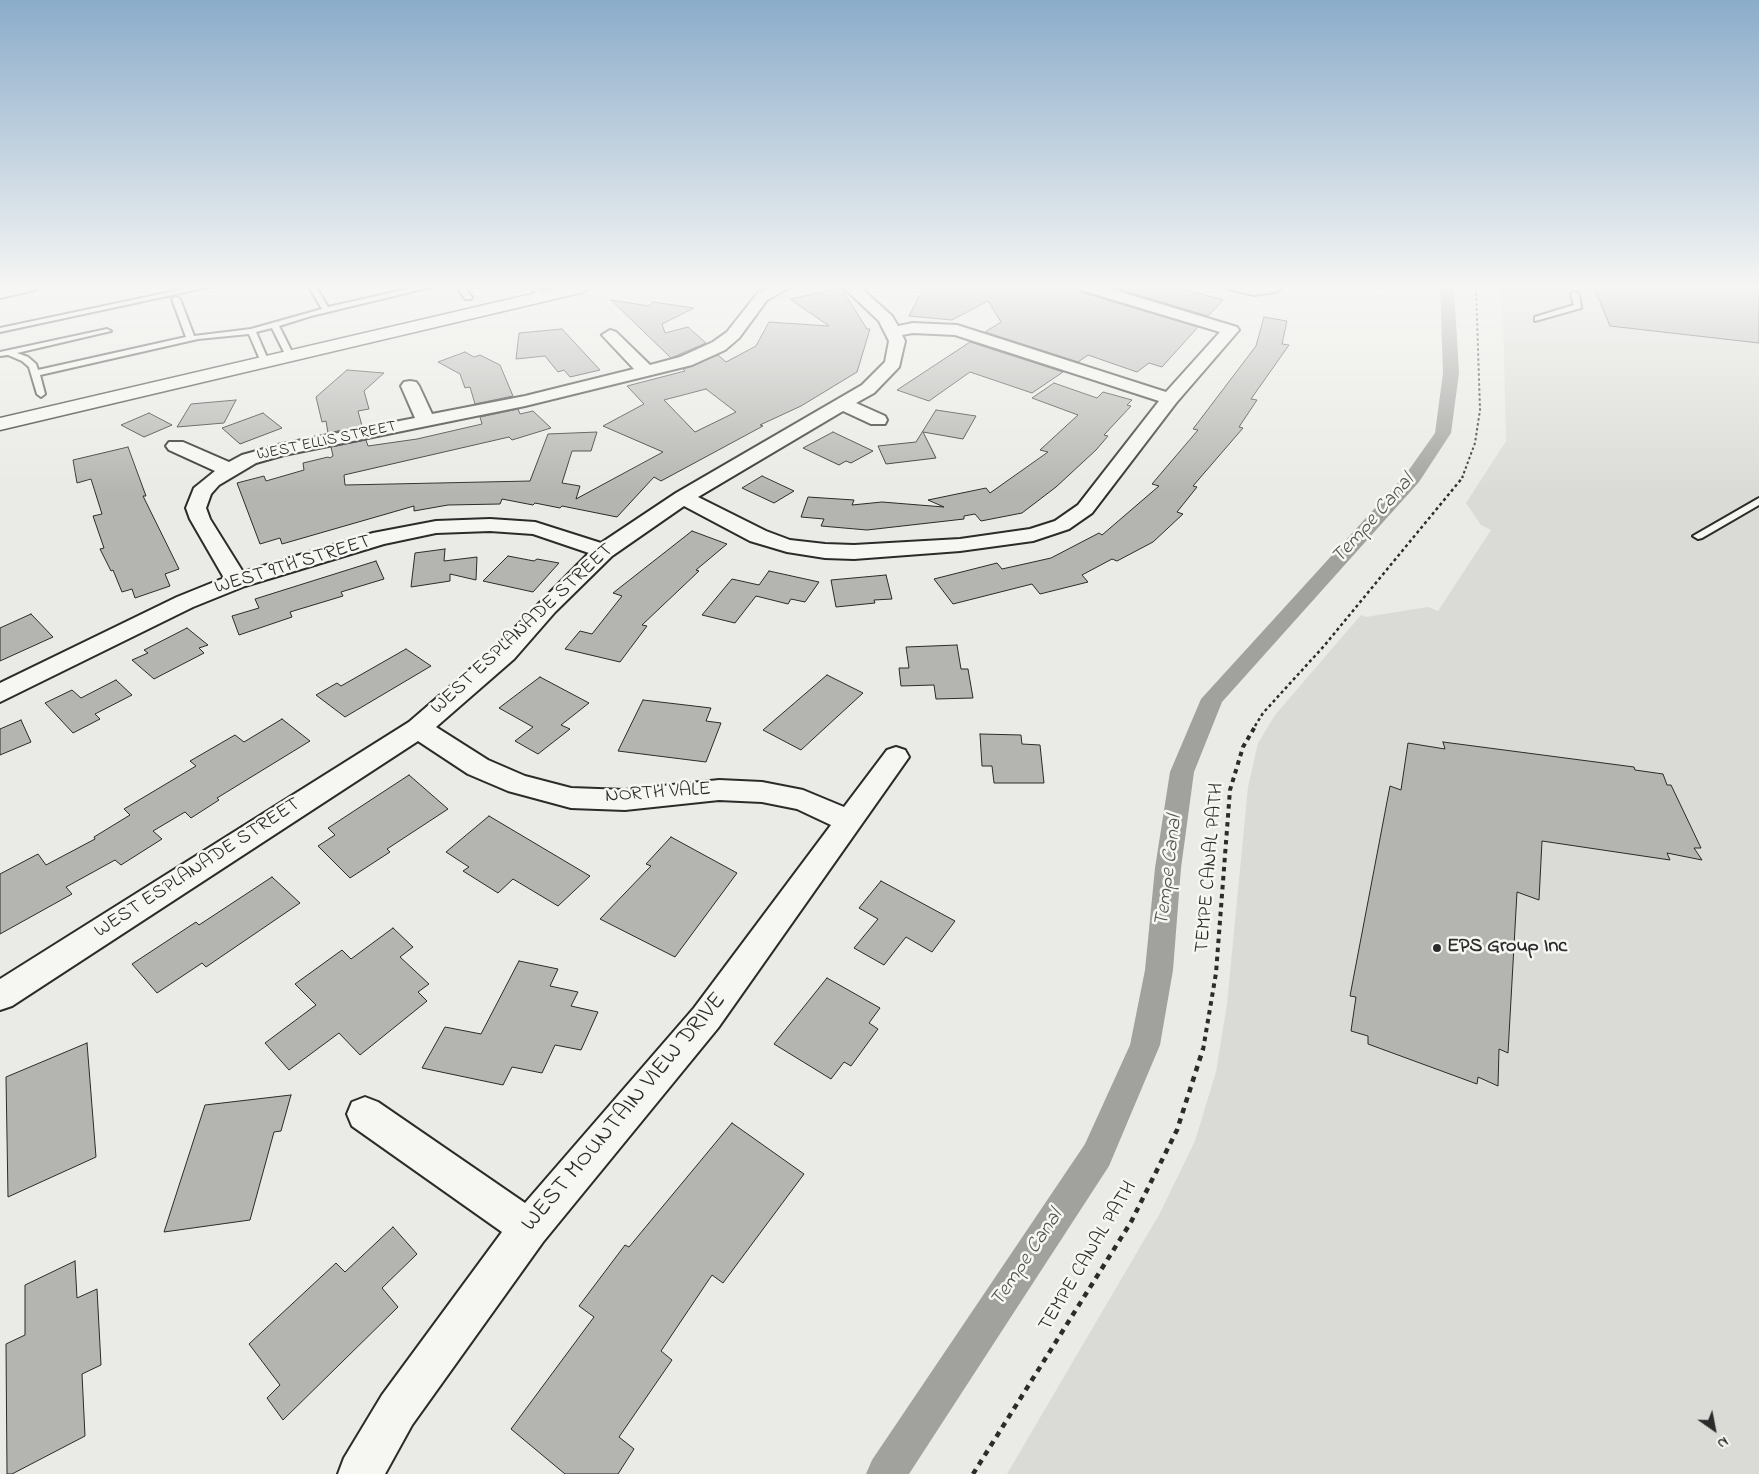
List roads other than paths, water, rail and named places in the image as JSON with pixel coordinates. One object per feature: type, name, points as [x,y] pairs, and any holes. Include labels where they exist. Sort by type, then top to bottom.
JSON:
[{"type":"main road","points":[[0,424],[290,356]]},
{"type":"street","points":[[631,356],[646,371]]},
{"type":"street","name":"WEST ELLIS STREET","points":[[237,581],[200,519],[196,508],[201,492],[212,481],[250,458],[426,422],[573,389],[686,361],[697,356]]},
{"type":"street","name":"WEST ESPLANADE STREET","points":[[0,996],[418,728],[505,653],[546,607],[604,551],[683,498],[868,389],[893,363],[894,356]]},
{"type":"street","points":[[1037,356],[1170,398]]},
{"type":"street","points":[[683,498],[758,536],[787,546],[825,551],[854,552],[960,545],[1033,535],[1062,525],[1085,509],[1170,398],[1208,356]]},
{"type":"street","name":"WEST ELLIS STREET","points":[[410,386],[426,422]]},
{"type":"street","points":[[573,389],[585,405]]},
{"type":"street","points":[[843,404],[878,420]]},
{"type":"street","name":"WEST ELLIS STREET","points":[[176,446],[230,470]]},
{"type":"street","name":"WEST 9TH STREET","points":[[0,693],[185,602],[237,581],[372,541],[436,527],[490,525],[535,528],[604,551]]},
{"type":"street","name":"NORTH VALE","points":[[418,728],[478,767],[518,784],[571,798],[625,800],[719,790],[762,792],[804,800],[850,822]]},
{"type":"street","name":"WEST MOUNTAIN VIEW DRIVE","points":[[360,1474],[397,1410],[528,1228],[706,1018],[896,757]]},
{"type":"street","points":[[365,1114],[528,1228]]},
{"type":"lane","points":[[11,356],[30,363],[37,373],[41,394]]},
{"type":"lane","points":[[37,373],[115,356]]},
{"type":"lane","points":[[262,356],[265,362]]},
{"type":"lane","points":[[1698,536],[1759,501]]},
{"type":"waterway","name":"Tempe Canal","points":[[886,1474],[1097,1155],[1145,1045],[1159,970],[1168,868],[1182,772],[1212,699],[1413,478],[1443,433],[1451,373],[1450,356]]},
{"type":"place","name":"EPS Group Inc","points":[[1437,948]]}]
